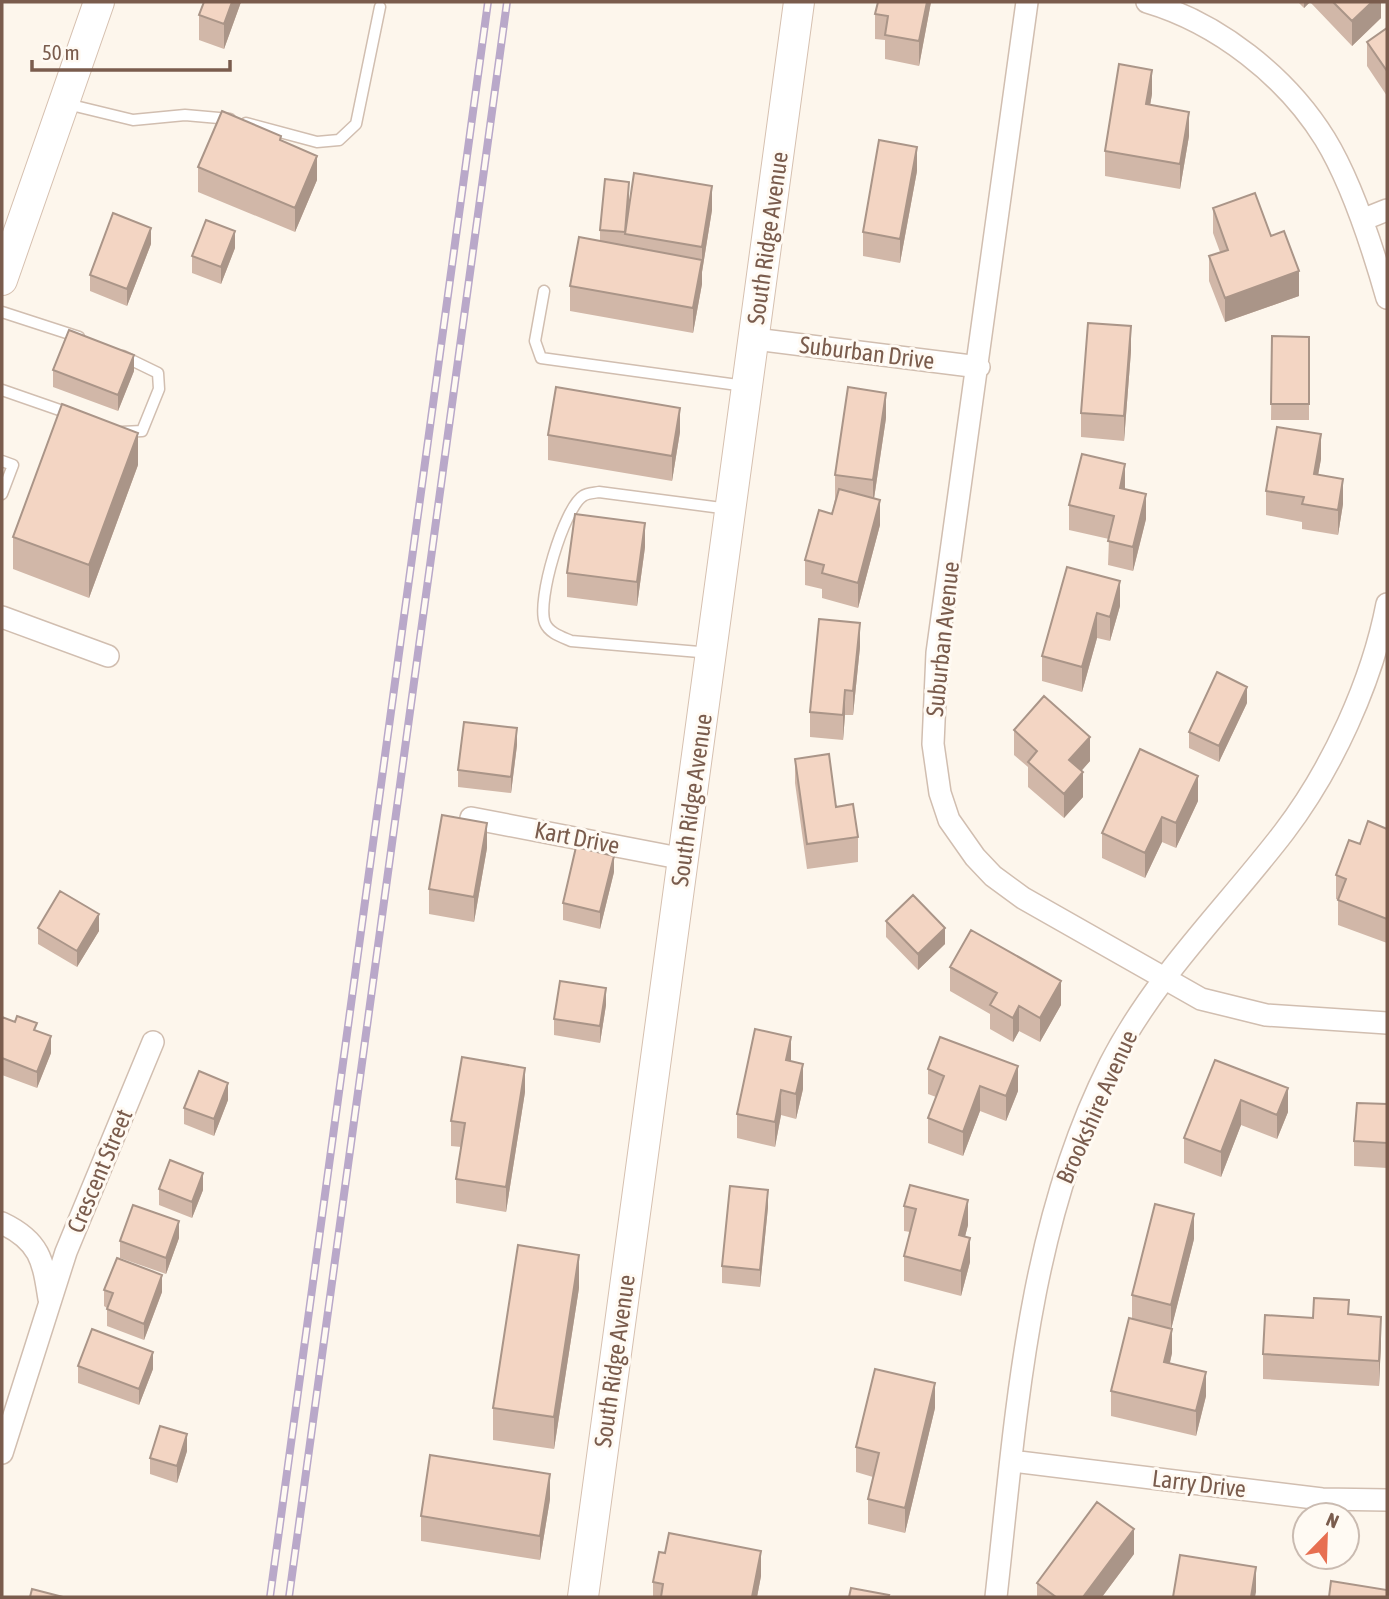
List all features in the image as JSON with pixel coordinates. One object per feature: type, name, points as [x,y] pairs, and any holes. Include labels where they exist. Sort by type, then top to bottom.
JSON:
[{"type":"street","points":[[2,280],[99,2]]},
{"type":"street","name":"South Ridge Avenue","points":[[583,1597],[799,2]]},
{"type":"street","name":"Suburban Avenue","points":[[1027,2],[979,367],[937,653],[933,744],[940,793],[949,820],[975,858],[993,876],[1023,898],[1201,999],[1266,1015],[1387,1023]]},
{"type":"street","points":[[1147,2],[1202,23],[1282,85],[1325,140],[1362,220],[1387,298]]},
{"type":"street","points":[[1362,220],[1387,211]]},
{"type":"street","name":"Suburban Drive","points":[[754,339],[979,367]]},
{"type":"street","name":"Brookshire Avenue","points":[[996,1597],[1024,1366],[1050,1228],[1064,1173],[1110,1065],[1164,976],[1285,831],[1328,764],[1357,701],[1387,604]]},
{"type":"street","points":[[2,617],[108,656]]},
{"type":"street","name":"Kart Drive","points":[[471,818],[684,859]]},
{"type":"street","name":"Crescent Street","points":[[2,1453],[66,1252],[153,1042]]},
{"type":"street","name":"Crescent Street","points":[[2,1223],[32,1242],[43,1259],[49,1302]]},
{"type":"street","name":"Larry Drive","points":[[1012,1461],[1322,1499],[1387,1500]]},
{"type":"lane","points":[[64,103],[133,120],[218,116],[317,142],[339,140],[356,124],[380,7]]},
{"type":"lane","points":[[544,291],[535,341],[541,358],[748,386]]},
{"type":"lane","points":[[2,312],[85,340]]},
{"type":"lane","points":[[110,349],[158,373],[159,388],[142,431],[122,432],[110,428]]},
{"type":"lane","points":[[2,390],[86,420]]},
{"type":"lane","points":[[2,461],[13,465],[2,495]]},
{"type":"lane","points":[[712,653],[571,641],[556,635],[545,624],[542,601],[547,575],[573,506],[583,495],[599,492],[731,509]]},
{"type":"building","points":[[204,2],[232,2],[224,24],[199,15]]},
{"type":"building","points":[[878,2],[927,2],[919,41],[885,35],[888,16],[875,14]]},
{"type":"building","points":[[1333,2],[1372,2],[1352,21]]},
{"type":"building","points":[[1387,28],[1387,71],[1367,42]]},
{"type":"building","points":[[1119,64],[1152,70],[1146,104],[1189,112],[1180,164],[1105,151]]},
{"type":"building","points":[[222,111],[281,136],[280,140],[317,156],[295,208],[198,167]]},
{"type":"building","points":[[879,140],[917,147],[900,239],[863,232]]},
{"type":"building","points":[[634,173],[712,186],[702,247],[625,234]]},
{"type":"building","points":[[605,179],[629,182],[625,232],[600,230]]},
{"type":"building","points":[[1255,193],[1271,236],[1284,231],[1299,271],[1225,298],[1209,256],[1228,250],[1213,208]]},
{"type":"building","points":[[113,213],[151,228],[127,289],[90,275]]},
{"type":"building","points":[[206,220],[235,231],[221,267],[192,256]]},
{"type":"building","points":[[579,237],[702,260],[693,308],[570,286]]},
{"type":"building","points":[[1088,323],[1131,326],[1124,416],[1081,413]]},
{"type":"building","points":[[69,330],[134,355],[118,395],[53,370]]},
{"type":"building","points":[[1272,336],[1309,337],[1309,404],[1271,404]]},
{"type":"building","points":[[556,387],[680,408],[672,456],[548,435]]},
{"type":"building","points":[[848,387],[886,393],[873,480],[835,475]]},
{"type":"building","points":[[62,404],[138,433],[89,565],[13,537]]},
{"type":"building","points":[[1277,427],[1321,434],[1314,474],[1343,479],[1338,510],[1302,504],[1304,497],[1266,491]]},
{"type":"building","points":[[1082,454],[1125,464],[1120,488],[1146,494],[1133,547],[1108,541],[1114,516],[1069,505]]},
{"type":"building","points":[[839,489],[880,500],[858,583],[822,573],[824,565],[805,560],[819,510],[832,514]]},
{"type":"building","points":[[575,514],[645,523],[637,582],[567,573]]},
{"type":"building","points":[[1067,567],[1120,581],[1110,617],[1097,613],[1082,667],[1042,656]]},
{"type":"building","points":[[819,619],[860,623],[853,691],[845,690],[843,715],[810,712]]},
{"type":"building","points":[[1217,672],[1247,687],[1219,746],[1189,732]]},
{"type":"building","points":[[1044,696],[1090,737],[1069,760],[1083,772],[1064,794],[1028,762],[1037,751],[1014,730]]},
{"type":"building","points":[[464,722],[517,728],[511,777],[458,770]]},
{"type":"building","points":[[1140,749],[1198,776],[1176,823],[1162,817],[1145,853],[1102,833]]},
{"type":"building","points":[[829,754],[836,807],[853,804],[858,837],[807,844],[795,759]]},
{"type":"building","points":[[442,815],[487,823],[474,897],[429,889]]},
{"type":"building","points":[[1368,821],[1387,829],[1387,919],[1338,900],[1346,879],[1336,875],[1349,840],[1360,844]]},
{"type":"building","points":[[576,847],[614,856],[600,912],[563,903]]},
{"type":"building","points":[[60,891],[99,914],[77,951],[38,928]]},
{"type":"building","points":[[913,895],[945,928],[918,954],[886,921]]},
{"type":"building","points":[[971,930],[1061,981],[1040,1018],[1019,1006],[1013,1018],[990,1005],[997,993],[950,967]]},
{"type":"building","points":[[560,981],[606,988],[600,1026],[554,1019]]},
{"type":"building","points":[[17,1016],[37,1023],[34,1030],[51,1036],[37,1072],[2,1058],[2,1017],[15,1022]]},
{"type":"building","points":[[755,1029],[791,1037],[786,1060],[803,1064],[796,1094],[781,1090],[775,1122],[737,1114]]},
{"type":"building","points":[[940,1037],[1018,1066],[1006,1096],[980,1086],[963,1132],[928,1118],[944,1076],[928,1069]]},
{"type":"building","points":[[462,1057],[525,1068],[506,1187],[456,1179],[465,1123],[451,1121]]},
{"type":"building","points":[[1215,1060],[1288,1088],[1277,1115],[1241,1100],[1221,1152],[1184,1138]]},
{"type":"building","points":[[199,1071],[228,1083],[214,1119],[184,1108]]},
{"type":"building","points":[[1357,1103],[1387,1104],[1387,1143],[1354,1141]]},
{"type":"building","points":[[170,1160],[203,1173],[192,1202],[159,1189]]},
{"type":"building","points":[[910,1185],[968,1200],[959,1235],[970,1238],[961,1271],[904,1256],[916,1209],[904,1206]]},
{"type":"building","points":[[730,1186],[768,1190],[760,1270],[722,1266]]},
{"type":"building","points":[[1155,1204],[1194,1214],[1171,1305],[1132,1295]]},
{"type":"building","points":[[133,1205],[179,1221],[166,1258],[120,1241]]},
{"type":"building","points":[[518,1245],[579,1255],[554,1417],[493,1408]]},
{"type":"building","points":[[117,1258],[162,1275],[144,1324],[107,1309],[113,1293],[104,1290]]},
{"type":"building","points":[[1314,1298],[1349,1300],[1348,1314],[1381,1317],[1379,1361],[1263,1354],[1265,1315],[1313,1318]]},
{"type":"building","points":[[1129,1318],[1172,1329],[1164,1362],[1206,1372],[1196,1411],[1111,1391]]},
{"type":"building","points":[[92,1329],[153,1352],[139,1389],[78,1366]]},
{"type":"building","points":[[875,1369],[935,1383],[905,1508],[868,1499],[879,1453],[856,1447]]},
{"type":"building","points":[[160,1426],[187,1434],[177,1466],[150,1458]]},
{"type":"building","points":[[430,1455],[550,1474],[540,1536],[421,1516]]},
{"type":"building","points":[[1097,1502],[1134,1529],[1083,1597],[1056,1597],[1037,1583]]},
{"type":"building","points":[[669,1533],[761,1551],[752,1597],[661,1597],[663,1584],[653,1582],[659,1552],[665,1553]]},
{"type":"building","points":[[1180,1555],[1256,1567],[1251,1597],[1173,1597]]},
{"type":"building","points":[[1331,1581],[1387,1590],[1387,1597],[1329,1597]]},
{"type":"building","points":[[851,1588],[889,1595],[849,1597]]},
{"type":"building","points":[[32,1589],[63,1597],[30,1597]]},
{"type":"railway","points":[[270,1597],[488,2]]},
{"type":"railway","points":[[289,1597],[507,2]]}]
